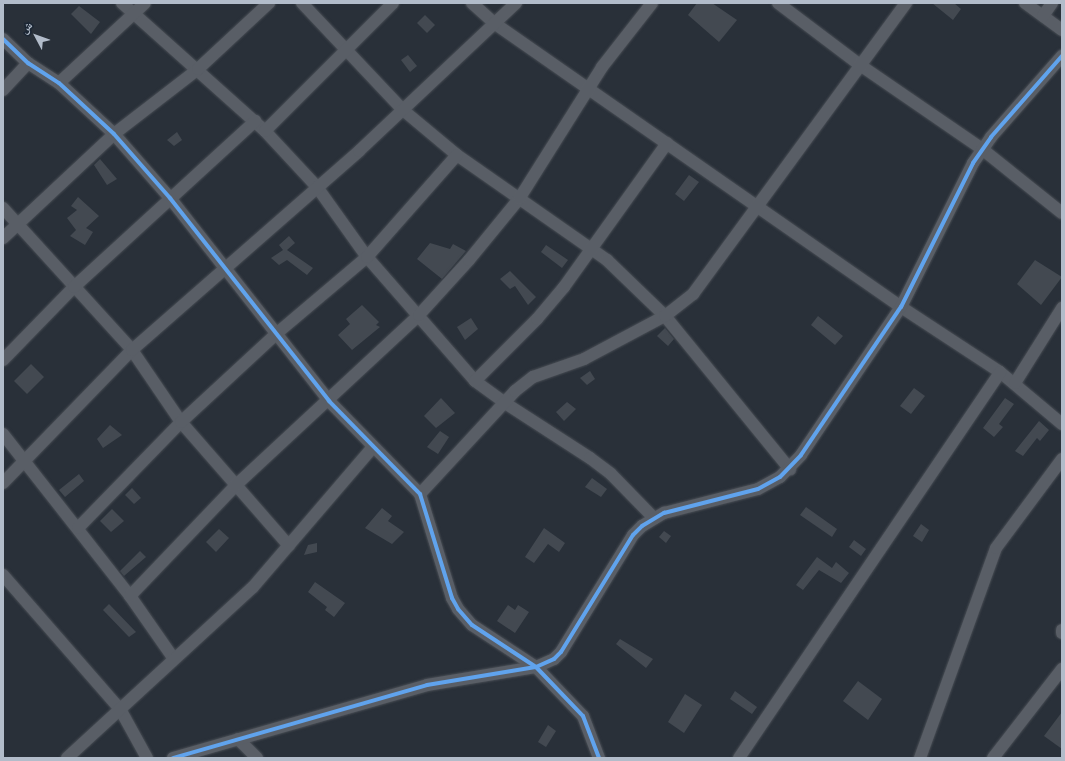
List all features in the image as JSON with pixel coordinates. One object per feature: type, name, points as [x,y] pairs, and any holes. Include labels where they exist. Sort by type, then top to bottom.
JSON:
[{"type":"street","points":[[122,3],[198,69],[265,131],[317,187],[367,257],[475,381],[504,403],[590,458],[611,474],[654,518]]},
{"type":"street","points":[[60,83],[145,3]]},
{"type":"street","points":[[3,238],[17,223],[114,134],[198,69],[269,3]]},
{"type":"street","points":[[302,3],[403,110],[458,155],[592,249],[665,316],[790,469]]},
{"type":"street","points":[[265,131],[344,49],[392,3]]},
{"type":"street","points":[[472,3],[494,23],[901,307],[1000,372],[1062,424]]},
{"type":"street","points":[[3,483],[132,350],[403,110],[516,3]]},
{"type":"street","points":[[130,596],[235,486],[419,315],[469,260],[519,199],[614,50],[652,3]]},
{"type":"street","points":[[778,3],[860,65],[982,149],[1062,213]]},
{"type":"street","points":[[420,494],[504,403],[533,376],[584,359],[665,316],[693,294],[906,3]]},
{"type":"street","points":[[1025,3],[1062,30]]},
{"type":"street","points":[[1043,16],[1052,3]]},
{"type":"street","points":[[3,39],[28,63],[60,83],[114,134],[170,198],[329,400],[420,494],[452,598],[458,609],[472,625],[536,668],[583,716],[599,758]]},
{"type":"street","points":[[173,758],[437,682],[536,668],[554,659],[561,652],[633,535],[654,518],[675,510],[758,489],[790,469],[901,307],[964,179],[982,149],[1062,56]]},
{"type":"street","points":[[3,90],[28,63]]},
{"type":"street","points":[[3,360],[74,287],[254,121]]},
{"type":"street","points":[[475,381],[537,319],[592,249],[667,143]]},
{"type":"street","points":[[78,528],[181,422],[276,334],[367,257],[458,155]]},
{"type":"street","points":[[3,208],[132,350],[181,422],[235,486],[289,546]]},
{"type":"street","points":[[1014,383],[1062,308]]},
{"type":"street","points":[[739,758],[1000,372]]},
{"type":"street","points":[[3,434],[130,596],[174,659]]},
{"type":"street","points":[[67,758],[253,587],[373,447]]},
{"type":"street","points":[[920,758],[996,548],[1062,460]]},
{"type":"street","points":[[3,575],[120,709],[147,758]]},
{"type":"street","points":[[993,758],[1062,669]]},
{"type":"street","points":[[238,739],[257,758]]},
{"type":"building","points":[[697,3],[712,3],[737,20],[719,42],[688,15]]},
{"type":"building","points":[[932,3],[954,3],[961,9],[953,20]]},
{"type":"building","points":[[79,6],[100,22],[91,34],[71,14]]},
{"type":"building","points":[[425,15],[435,25],[427,33],[417,23]]},
{"type":"building","points":[[408,55],[417,66],[410,72],[401,60]]},
{"type":"building","points":[[177,132],[182,140],[174,146],[167,140]]},
{"type":"building","points":[[100,159],[117,179],[107,185],[94,165]]},
{"type":"building","points":[[689,175],[699,182],[684,201],[675,194]]},
{"type":"building","points":[[78,197],[99,216],[86,228],[93,232],[85,245],[70,236],[76,230],[67,218],[77,210],[71,206]]},
{"type":"building","points":[[289,236],[295,243],[287,250],[313,268],[307,275],[287,260],[279,265],[271,258],[283,250],[279,245]]},
{"type":"building","points":[[430,243],[450,249],[453,244],[466,251],[442,279],[417,259]]},
{"type":"building","points":[[546,245],[568,260],[562,268],[541,252]]},
{"type":"building","points":[[1035,260],[1062,277],[1041,305],[1017,284]]},
{"type":"building","points":[[510,271],[536,297],[528,305],[515,286],[510,289],[500,279]]},
{"type":"building","points":[[362,305],[379,322],[376,325],[380,327],[352,350],[338,335],[350,324],[346,319]]},
{"type":"building","points":[[818,316],[843,336],[835,345],[811,325]]},
{"type":"building","points":[[471,318],[478,329],[465,340],[457,327]]},
{"type":"building","points":[[665,328],[674,339],[668,346],[657,336]]},
{"type":"building","points":[[31,364],[44,377],[27,394],[14,381]]},
{"type":"building","points":[[590,371],[595,379],[587,385],[580,378]]},
{"type":"building","points":[[914,388],[925,396],[911,414],[900,406]]},
{"type":"building","points":[[441,398],[455,413],[436,428],[424,416]]},
{"type":"building","points":[[1005,398],[1014,404],[999,424],[1003,427],[994,437],[983,428]]},
{"type":"building","points":[[567,402],[576,409],[564,421],[556,412]]},
{"type":"building","points":[[1039,421],[1049,430],[1040,441],[1037,438],[1023,456],[1015,451]]},
{"type":"building","points":[[110,425],[122,435],[103,448],[97,439]]},
{"type":"building","points":[[440,431],[449,437],[438,454],[427,447]]},
{"type":"building","points":[[79,474],[84,481],[65,497],[59,490]]},
{"type":"building","points":[[592,478],[607,489],[601,497],[585,487]]},
{"type":"building","points":[[132,488],[141,498],[134,504],[125,495]]},
{"type":"building","points":[[806,507],[837,529],[832,537],[800,515]]},
{"type":"building","points":[[382,508],[392,516],[388,521],[404,532],[392,544],[365,528]]},
{"type":"building","points":[[112,509],[124,521],[111,532],[100,521]]},
{"type":"building","points":[[921,524],[929,530],[922,542],[913,536]]},
{"type":"building","points":[[544,528],[565,543],[559,552],[548,544],[534,563],[525,557]]},
{"type":"building","points":[[219,529],[229,538],[216,552],[206,542]]},
{"type":"building","points":[[664,531],[671,536],[666,543],[659,537]]},
{"type":"building","points":[[854,540],[866,549],[861,556],[849,547]]},
{"type":"building","points":[[317,543],[317,552],[304,555],[308,545]]},
{"type":"building","points":[[140,551],[146,557],[124,576],[120,571]]},
{"type":"building","points":[[817,557],[832,568],[836,562],[849,573],[841,583],[819,570],[803,590],[796,585]]},
{"type":"building","points":[[315,582],[345,603],[334,617],[325,610],[327,607],[308,592]]},
{"type":"building","points":[[109,604],[136,632],[129,637],[103,610]]},
{"type":"building","points":[[508,605],[515,610],[518,605],[529,612],[515,633],[497,621]]},
{"type":"building","points":[[620,639],[653,659],[646,668],[616,644]]},
{"type":"building","points":[[858,681],[882,699],[868,720],[843,701]]},
{"type":"building","points":[[735,691],[757,707],[752,714],[730,699]]},
{"type":"building","points":[[685,694],[702,705],[684,733],[668,722]]},
{"type":"building","points":[[1062,712],[1062,749],[1044,736]]},
{"type":"building","points":[[548,725],[556,731],[546,747],[538,742]]},
{"type":"cycle path","points":[[3,39],[28,63],[59,83],[114,134],[170,198],[329,401],[420,494],[452,598],[458,609],[472,625],[536,667],[583,716],[599,758]]},
{"type":"cycle path","points":[[173,758],[427,685],[536,667],[554,659],[561,652],[633,535],[642,526],[664,513],[758,489],[780,477],[801,455],[901,307],[973,163],[991,137],[1062,56]]}]
